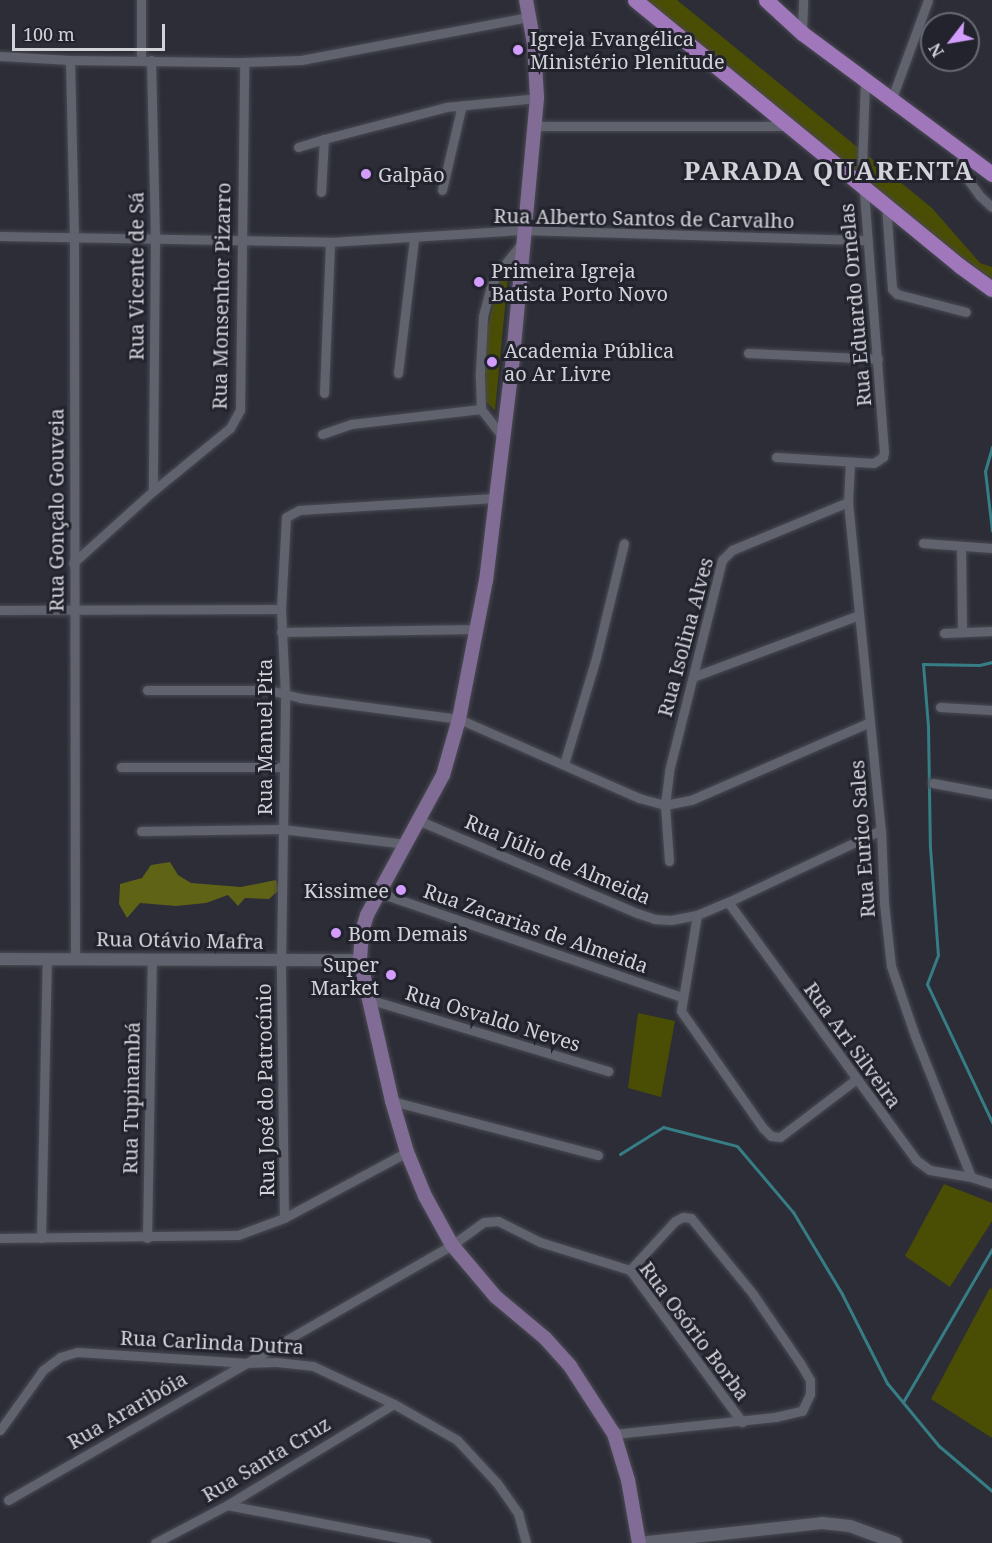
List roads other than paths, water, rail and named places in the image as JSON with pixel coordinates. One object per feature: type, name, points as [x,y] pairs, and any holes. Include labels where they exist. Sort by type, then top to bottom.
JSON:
[{"type":"main road","points":[[526,0],[534,44],[537,98],[522,237],[513,358],[502,436],[490,559],[459,719],[443,775],[420,821],[377,892],[362,931],[360,960],[392,1101],[407,1152],[425,1196],[452,1245],[496,1297],[545,1338],[570,1366],[614,1434],[628,1480],[639,1543]]},
{"type":"main road","points":[[635,0],[992,289]]},
{"type":"main road","points":[[766,0],[802,33],[992,174]]},
{"type":"street","name":"Rua Vicente de Sá","points":[[141,0],[155,238],[153,491]]},
{"type":"street","points":[[802,33],[803,0]]},
{"type":"street","points":[[892,98],[928,0]]},
{"type":"street","points":[[0,56],[70,60],[244,62],[301,60],[450,30],[529,17]]},
{"type":"street","name":"Rua Gonçalo Gouveia","points":[[70,60],[74,236],[75,959]]},
{"type":"street","name":"Rua Monsenhor Pizarro","points":[[73,563],[237,420],[241,399],[244,62]]},
{"type":"street","name":"Rua Eduardo Ornelas","points":[[850,462],[874,463],[883,457],[878,359],[863,183],[865,80]]},
{"type":"street","points":[[298,147],[441,108],[537,98]]},
{"type":"street","points":[[442,190],[462,105]]},
{"type":"street","points":[[534,126],[790,126]]},
{"type":"street","points":[[321,192],[324,139]]},
{"type":"street","points":[[966,154],[961,170],[967,181],[992,207]]},
{"type":"street","points":[[886,203],[892,289],[897,294],[966,312]]},
{"type":"street","name":"Rua Alberto Santos de Carvalho","points":[[0,236],[330,242],[414,238],[522,237],[868,240]]},
{"type":"street","points":[[502,436],[482,409],[480,361],[483,316],[490,289],[502,265],[522,237]]},
{"type":"street","points":[[398,373],[414,238]]},
{"type":"street","points":[[324,393],[330,242]]},
{"type":"street","points":[[748,353],[878,359]]},
{"type":"street","points":[[322,434],[351,424],[482,409]]},
{"type":"street","points":[[776,456],[850,462]]},
{"type":"street","name":"Rua Eurico Sales","points":[[850,462],[848,502],[881,830],[884,903],[891,966],[915,1036],[971,1177]]},
{"type":"street","name":"Rua Manuel Pita","points":[[281,961],[282,767],[285,694],[281,609],[284,524],[289,514],[299,510],[495,498]]},
{"type":"street","name":"Rua Isolina Alves","points":[[669,861],[665,806],[669,771],[718,569],[726,554],[848,502]]},
{"type":"street","points":[[564,764],[596,658],[624,543]]},
{"type":"street","points":[[923,543],[990,548]]},
{"type":"street","points":[[961,547],[962,631]]},
{"type":"street","points":[[0,610],[281,609]]},
{"type":"street","points":[[693,677],[859,615]]},
{"type":"street","points":[[281,632],[477,629]]},
{"type":"street","points":[[944,633],[992,631]]},
{"type":"street","points":[[147,690],[255,690],[459,719],[639,798],[665,806],[691,800],[870,722]]},
{"type":"street","points":[[940,707],[992,710]]},
{"type":"street","points":[[122,767],[282,767]]},
{"type":"street","points":[[933,783],[992,794]]},
{"type":"street","name":"Rua Júlio de Almeida","points":[[420,821],[636,913],[654,919],[671,920],[697,915],[728,902],[881,830]]},
{"type":"street","points":[[141,831],[282,829],[406,844]]},
{"type":"street","name":"Rua Zacarias de Almeida","points":[[377,892],[682,997]]},
{"type":"street","name":"Rua Ari Silveira","points":[[728,902],[855,1080],[916,1160],[930,1170],[971,1177]]},
{"type":"street","points":[[697,915],[682,997],[684,1017],[771,1136],[780,1137],[855,1080]]},
{"type":"street","name":"Rua Otávio Mafra","points":[[0,958],[360,960]]},
{"type":"street","points":[[41,1238],[47,958]]},
{"type":"street","name":"Rua Tupinambá","points":[[147,1238],[152,958]]},
{"type":"street","name":"Rua José do Patrocínio","points":[[281,961],[284,1218]]},
{"type":"street","name":"Rua Osvaldo Neves","points":[[368,999],[608,1071]]},
{"type":"street","points":[[392,1101],[598,1155]]},
{"type":"street","points":[[0,1238],[147,1238],[238,1235],[284,1218],[407,1152]]},
{"type":"street","points":[[971,1177],[992,1184]]},
{"type":"street","points":[[614,1434],[742,1422],[802,1411],[810,1394],[810,1380],[800,1363],[753,1294],[691,1218],[683,1217],[675,1221],[630,1270]]},
{"type":"street","name":"Rua Osório Borba","points":[[452,1245],[484,1222],[498,1221],[540,1242],[630,1270],[742,1422]]},
{"type":"street","name":"Rua Araribóia","points":[[8,1500],[452,1245]]},
{"type":"street","name":"Rua Carlinda Dutra","points":[[0,1430],[43,1370],[60,1357],[77,1352],[245,1363],[276,1362],[313,1366],[394,1404],[457,1440],[497,1483],[518,1513],[526,1543]]},
{"type":"street","name":"Rua Santa Cruz","points":[[155,1543],[227,1505],[394,1404]]},
{"type":"street","points":[[227,1505],[426,1543]]},
{"type":"street","points":[[639,1543],[822,1523],[850,1526],[896,1543]]},
{"type":"waterway","points":[[992,447],[985,471],[992,531]]},
{"type":"waterway","points":[[992,662],[979,665],[923,664],[928,726],[930,847],[938,955],[927,984],[992,1122]]},
{"type":"waterway","points":[[620,1154],[663,1127],[737,1146],[793,1212],[842,1294],[887,1383],[939,1446],[992,1491]]},
{"type":"waterway","points":[[903,1402],[992,1249]]},
{"type":"place","name":"Igreja Evangélica Ministério Plenitude","points":[[518,50]]},
{"type":"place","name":"Galpão","points":[[366,174]]},
{"type":"place","name":"Primeira Igreja Batista Porto Novo","points":[[479,282]]},
{"type":"place","name":"Academia Pública ao Ar Livre","points":[[492,362]]},
{"type":"place","name":"Kissimee","points":[[401,890]]},
{"type":"place","name":"Bom Demais","points":[[336,933]]},
{"type":"place","name":"Super Market","points":[[391,975]]},
{"type":"district","name":"PARADA QUARENTA","points":[[829,171]]}]
